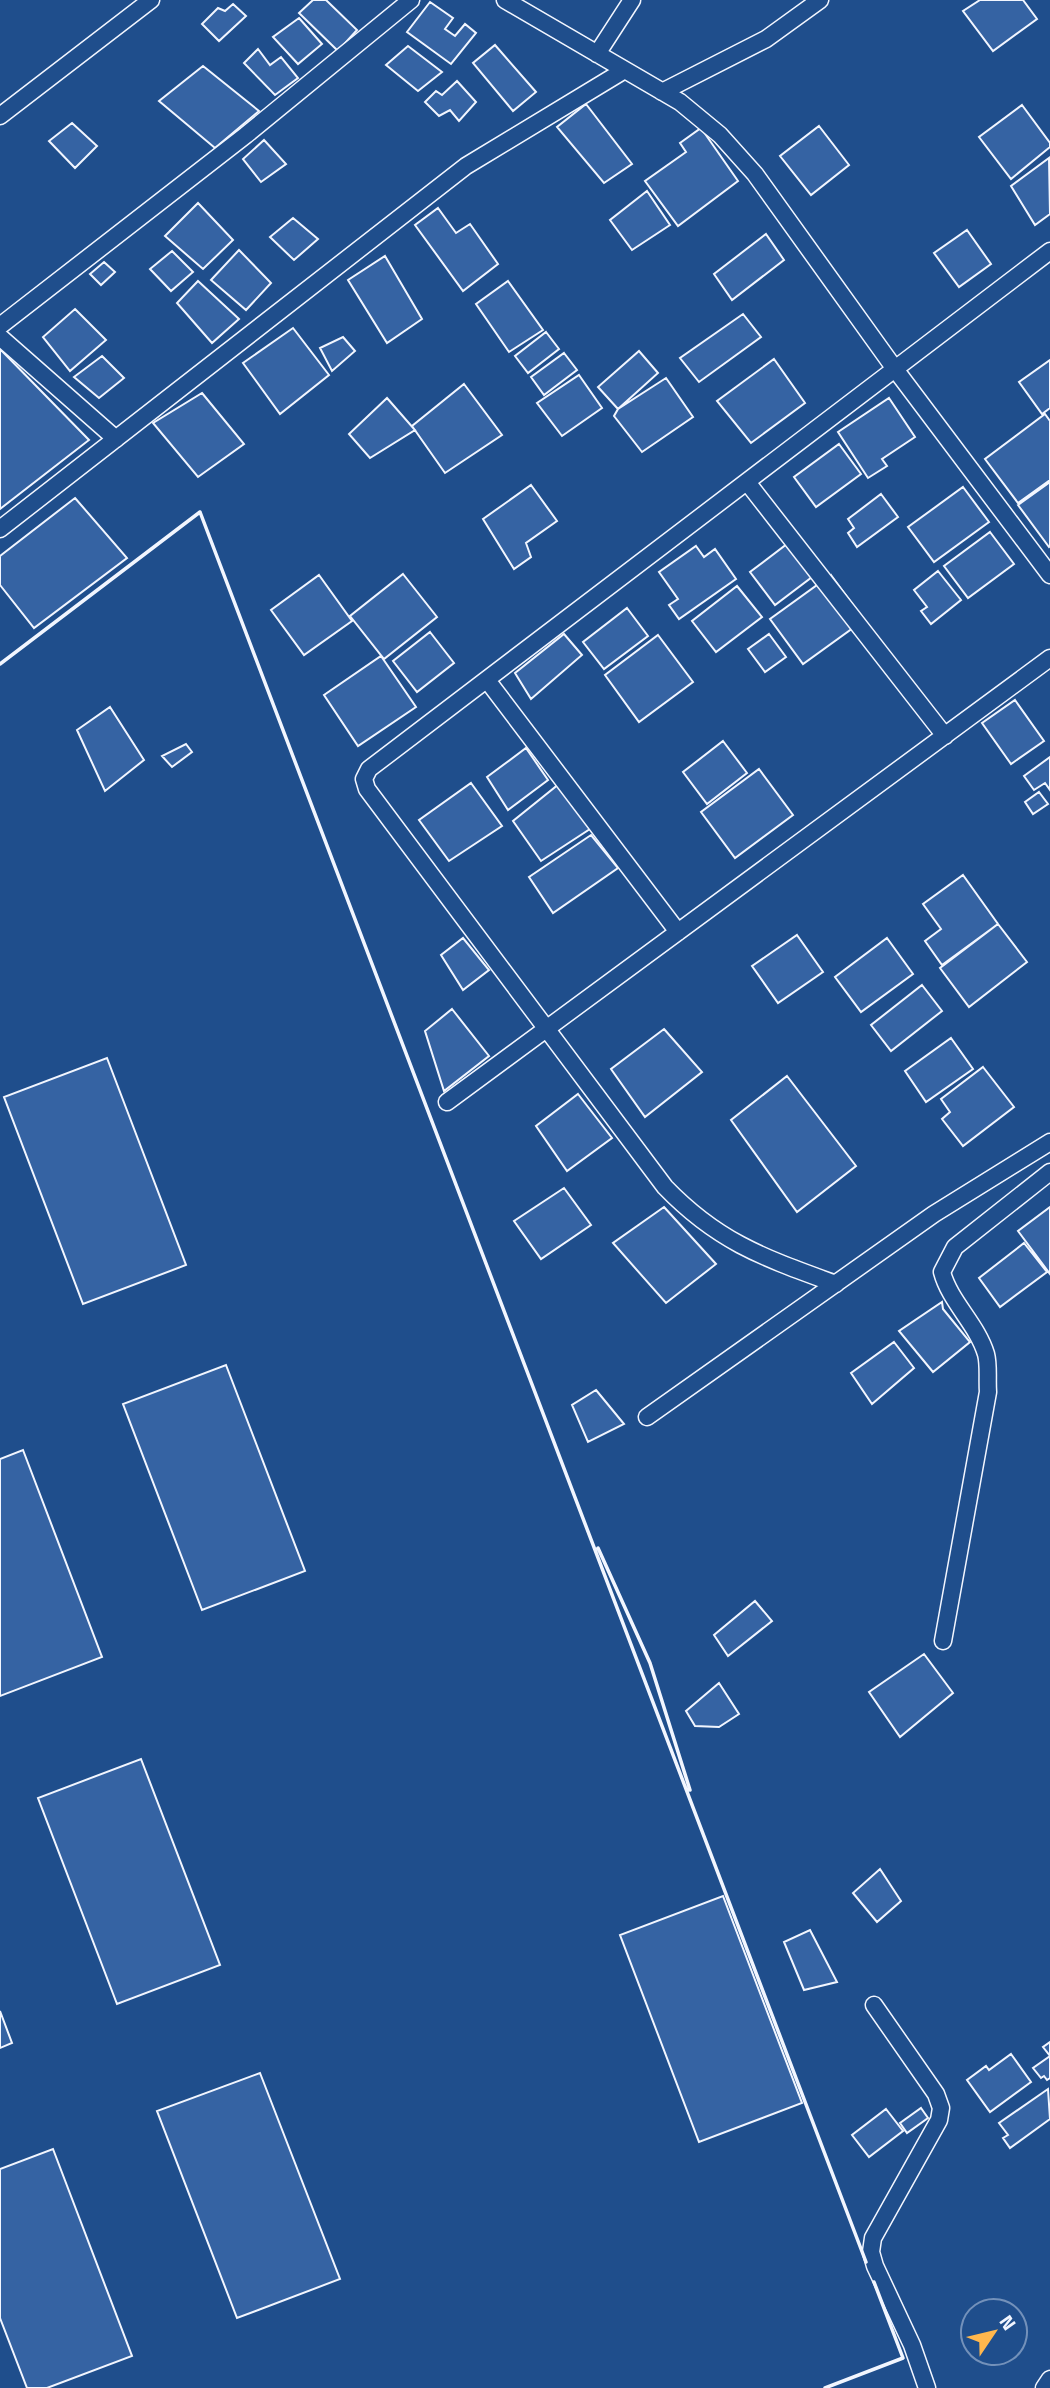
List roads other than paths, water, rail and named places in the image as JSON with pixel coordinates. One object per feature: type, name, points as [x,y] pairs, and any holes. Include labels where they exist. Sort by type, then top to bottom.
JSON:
[{"type":"street","points":[[0,116],[151,0]]},
{"type":"street","points":[[0,326],[246,135],[411,0]]},
{"type":"street","points":[[505,0],[700,116],[755,174],[895,369],[1050,575]]},
{"type":"street","points":[[597,54],[632,0]]},
{"type":"street","points":[[662,92],[766,39],[820,0]]},
{"type":"street","points":[[0,529],[466,166],[623,71]]},
{"type":"street","points":[[836,1284],[757,1256],[721,1236],[689,1211],[666,1187],[545,1031],[367,789],[364,779],[369,769],[1050,251]]},
{"type":"street","points":[[0,337],[116,439]]},
{"type":"street","points":[[747,482],[945,736]]},
{"type":"street","points":[[447,1102],[1050,659]]},
{"type":"street","points":[[487,680],[678,932]]},
{"type":"street","points":[[647,1418],[934,1214],[1050,1142]]},
{"type":"street","points":[[943,1641],[988,1392],[987,1356],[978,1334],[945,1286],[942,1272],[955,1248],[1050,1172]]},
{"type":"street","points":[[874,2005],[936,2094],[941,2108],[939,2120],[873,2238],[872,2252],[874,2266],[912,2345],[927,2388]]},
{"type":"street","points":[[1044,2388],[1050,2379]]}]
